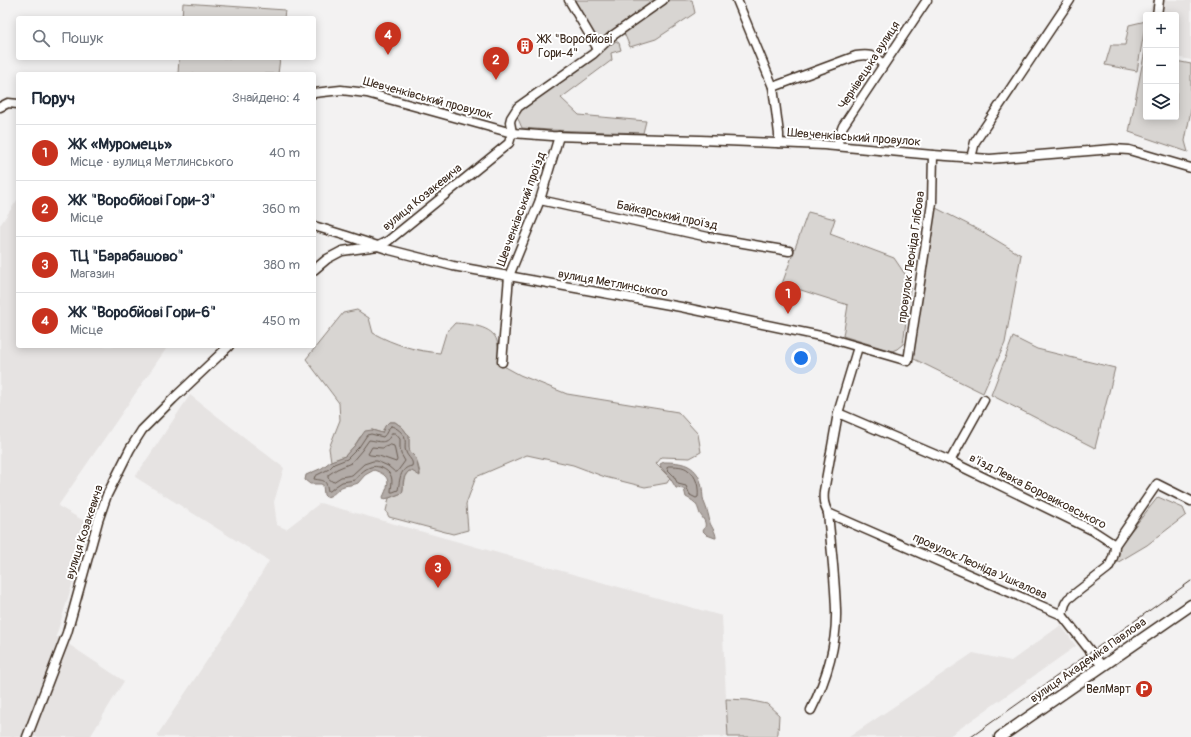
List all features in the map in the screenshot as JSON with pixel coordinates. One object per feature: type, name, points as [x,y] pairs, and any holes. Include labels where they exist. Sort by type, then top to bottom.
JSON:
[{"type":"main road","name":"вулиця Академіка Павлова","points":[[1000,737],[1191,605]]},
{"type":"street","points":[[569,0],[596,52]]},
{"type":"street","points":[[512,133],[510,122],[518,107],[596,52],[612,36],[663,0]]},
{"type":"street","points":[[737,0],[773,86],[780,143]]},
{"type":"street","points":[[971,158],[975,142],[1070,0]]},
{"type":"street","points":[[1157,12],[1159,0]]},
{"type":"street","name":"Чернівецька вулиця","points":[[838,146],[839,136],[843,126],[924,1]]},
{"type":"street","points":[[773,86],[856,56],[867,55],[875,58],[883,64]]},
{"type":"street","name":"Шевченківський провулок","points":[[316,93],[341,90],[367,93],[512,133],[838,146],[990,159],[1113,149],[1129,150],[1191,168]]},
{"type":"street","points":[[0,107],[8,103],[16,104]]},
{"type":"street","name":"вулиця Козакевича","points":[[316,268],[327,259],[342,251],[378,246],[388,241],[509,143],[512,133]]},
{"type":"street","name":"Шевченківський проїзд","points":[[502,362],[509,276],[540,200],[559,136]]},
{"type":"street","name":"провулок Леоніда Глібова","points":[[908,361],[932,203],[933,155]]},
{"type":"street","name":"Байкарський проїзд","points":[[540,200],[708,237],[789,251]]},
{"type":"street","name":"вулиця Метлинського","points":[[316,227],[390,250],[453,266],[681,307],[825,338],[908,361]]},
{"type":"street","points":[[811,710],[819,693],[829,663],[834,637],[836,611],[828,513],[823,499],[824,491],[838,413],[858,347]]},
{"type":"street","name":"вулиця Козакевича","points":[[27,737],[66,633],[98,520],[107,495],[117,474],[142,430],[227,348]]},
{"type":"street","name":"в'їзд Левка Боровиковського","points":[[950,461],[984,400]]},
{"type":"street","name":"в'їзд Левка Боровиковського","points":[[838,413],[950,461],[1092,530],[1115,545]]},
{"type":"street","points":[[1062,615],[1068,599],[1108,568],[1115,553],[1115,545],[1157,484],[1191,501]]},
{"type":"street","name":"провулок Леоніда Ушкалова","points":[[828,513],[1062,615],[1102,666]]},
{"type":"shaded area","points":[[572,0],[656,0],[609,34],[599,45]]},
{"type":"shaded area","points":[[669,0],[692,0],[695,13],[656,39],[630,47],[624,33]]},
{"type":"shaded area","points":[[1152,0],[1191,0],[1191,60],[1179,58],[1179,12],[1150,12]]},
{"type":"shaded area","points":[[183,3],[285,10],[284,16],[182,16]]},
{"type":"shaded area","points":[[1143,22],[1143,38],[1137,71],[1105,65],[1111,45],[1125,45],[1129,25]]},
{"type":"shaded area","points":[[616,41],[619,43],[621,50],[611,53],[612,60],[561,98],[579,115],[646,121],[643,133],[522,128],[516,116],[518,111]]},
{"type":"shaded area","points":[[179,60],[280,60],[278,72],[178,72]]},
{"type":"shaded area","points":[[1143,60],[1143,120],[1179,120],[1179,62],[1191,64],[1191,110],[1185,141],[1188,152],[1129,132]]},
{"type":"shaded area","points":[[16,202],[16,348],[167,348],[58,506],[91,525],[56,636],[124,681],[90,737],[0,737],[0,225]]},
{"type":"shaded area","points":[[934,207],[981,231],[1021,255],[1005,343],[983,393],[912,358]]},
{"type":"shaded area","points":[[808,212],[835,219],[830,234],[894,258],[911,283],[903,344],[897,349],[892,351],[843,336],[848,305],[782,284]]},
{"type":"shaded area","points":[[357,310],[369,318],[373,333],[398,344],[431,352],[440,353],[446,333],[455,323],[473,325],[486,329],[495,336],[497,341],[500,364],[520,375],[567,394],[678,412],[698,434],[701,452],[690,458],[662,457],[656,464],[670,478],[667,483],[645,487],[605,477],[573,465],[527,455],[476,477],[466,504],[468,530],[453,534],[389,517],[386,511],[389,498],[402,493],[404,479],[409,471],[420,475],[416,458],[410,452],[409,436],[402,427],[395,422],[389,422],[382,433],[372,430],[360,437],[345,456],[331,461],[329,448],[340,420],[339,403],[306,359],[343,313]]},
{"type":"shaded area","points":[[1013,337],[1037,349],[1115,368],[1095,448],[991,395]]},
{"type":"shaded area","points":[[190,395],[284,468],[274,502],[277,525],[286,529],[320,503],[722,616],[728,737],[156,737],[234,620],[269,561],[135,477]]},
{"type":"shaded area","points":[[1158,497],[1183,508],[1186,515],[1147,545],[1115,564],[1119,546]]},
{"type":"shaded area","points":[[1061,625],[1076,646],[948,737],[849,737],[973,653],[1011,661]]},
{"type":"shaded area","points":[[726,699],[748,700],[767,704],[779,715],[778,733],[776,737],[728,737]]},
{"type":"water","points":[[389,422],[395,422],[402,427],[409,436],[410,452],[416,458],[420,476],[412,471],[409,471],[404,479],[402,493],[384,499],[383,497],[388,480],[380,472],[374,470],[365,475],[358,483],[344,486],[332,495],[326,497],[324,495],[323,485],[310,484],[305,480],[306,475],[322,468],[331,461],[345,456],[365,431],[372,430],[382,433],[385,426]]},
{"type":"water","points":[[664,462],[687,465],[696,472],[701,483],[704,502],[716,538],[707,535],[703,531],[705,522],[697,506],[693,501],[686,497],[684,489],[676,488],[660,466],[660,464]]},
{"type":"tram line","points":[[971,737],[1191,581]]},
{"type":"place","name":"ЖК \"Воробйові Гори-4\"","points":[[525,46]]},
{"type":"place","name":"ЖК \"Воробйові Гори-6\"","points":[[388,55]]},
{"type":"place","name":"ЖК \"Воробйові Гори-3\"","points":[[496,80]]},
{"type":"place","name":"ЖК «Муромець»","points":[[788,314]]},
{"type":"place","name":"ТЦ \"Барабашово\"","points":[[438,588]]},
{"type":"place","name":"ВелМарт","points":[[1144,689]]}]
